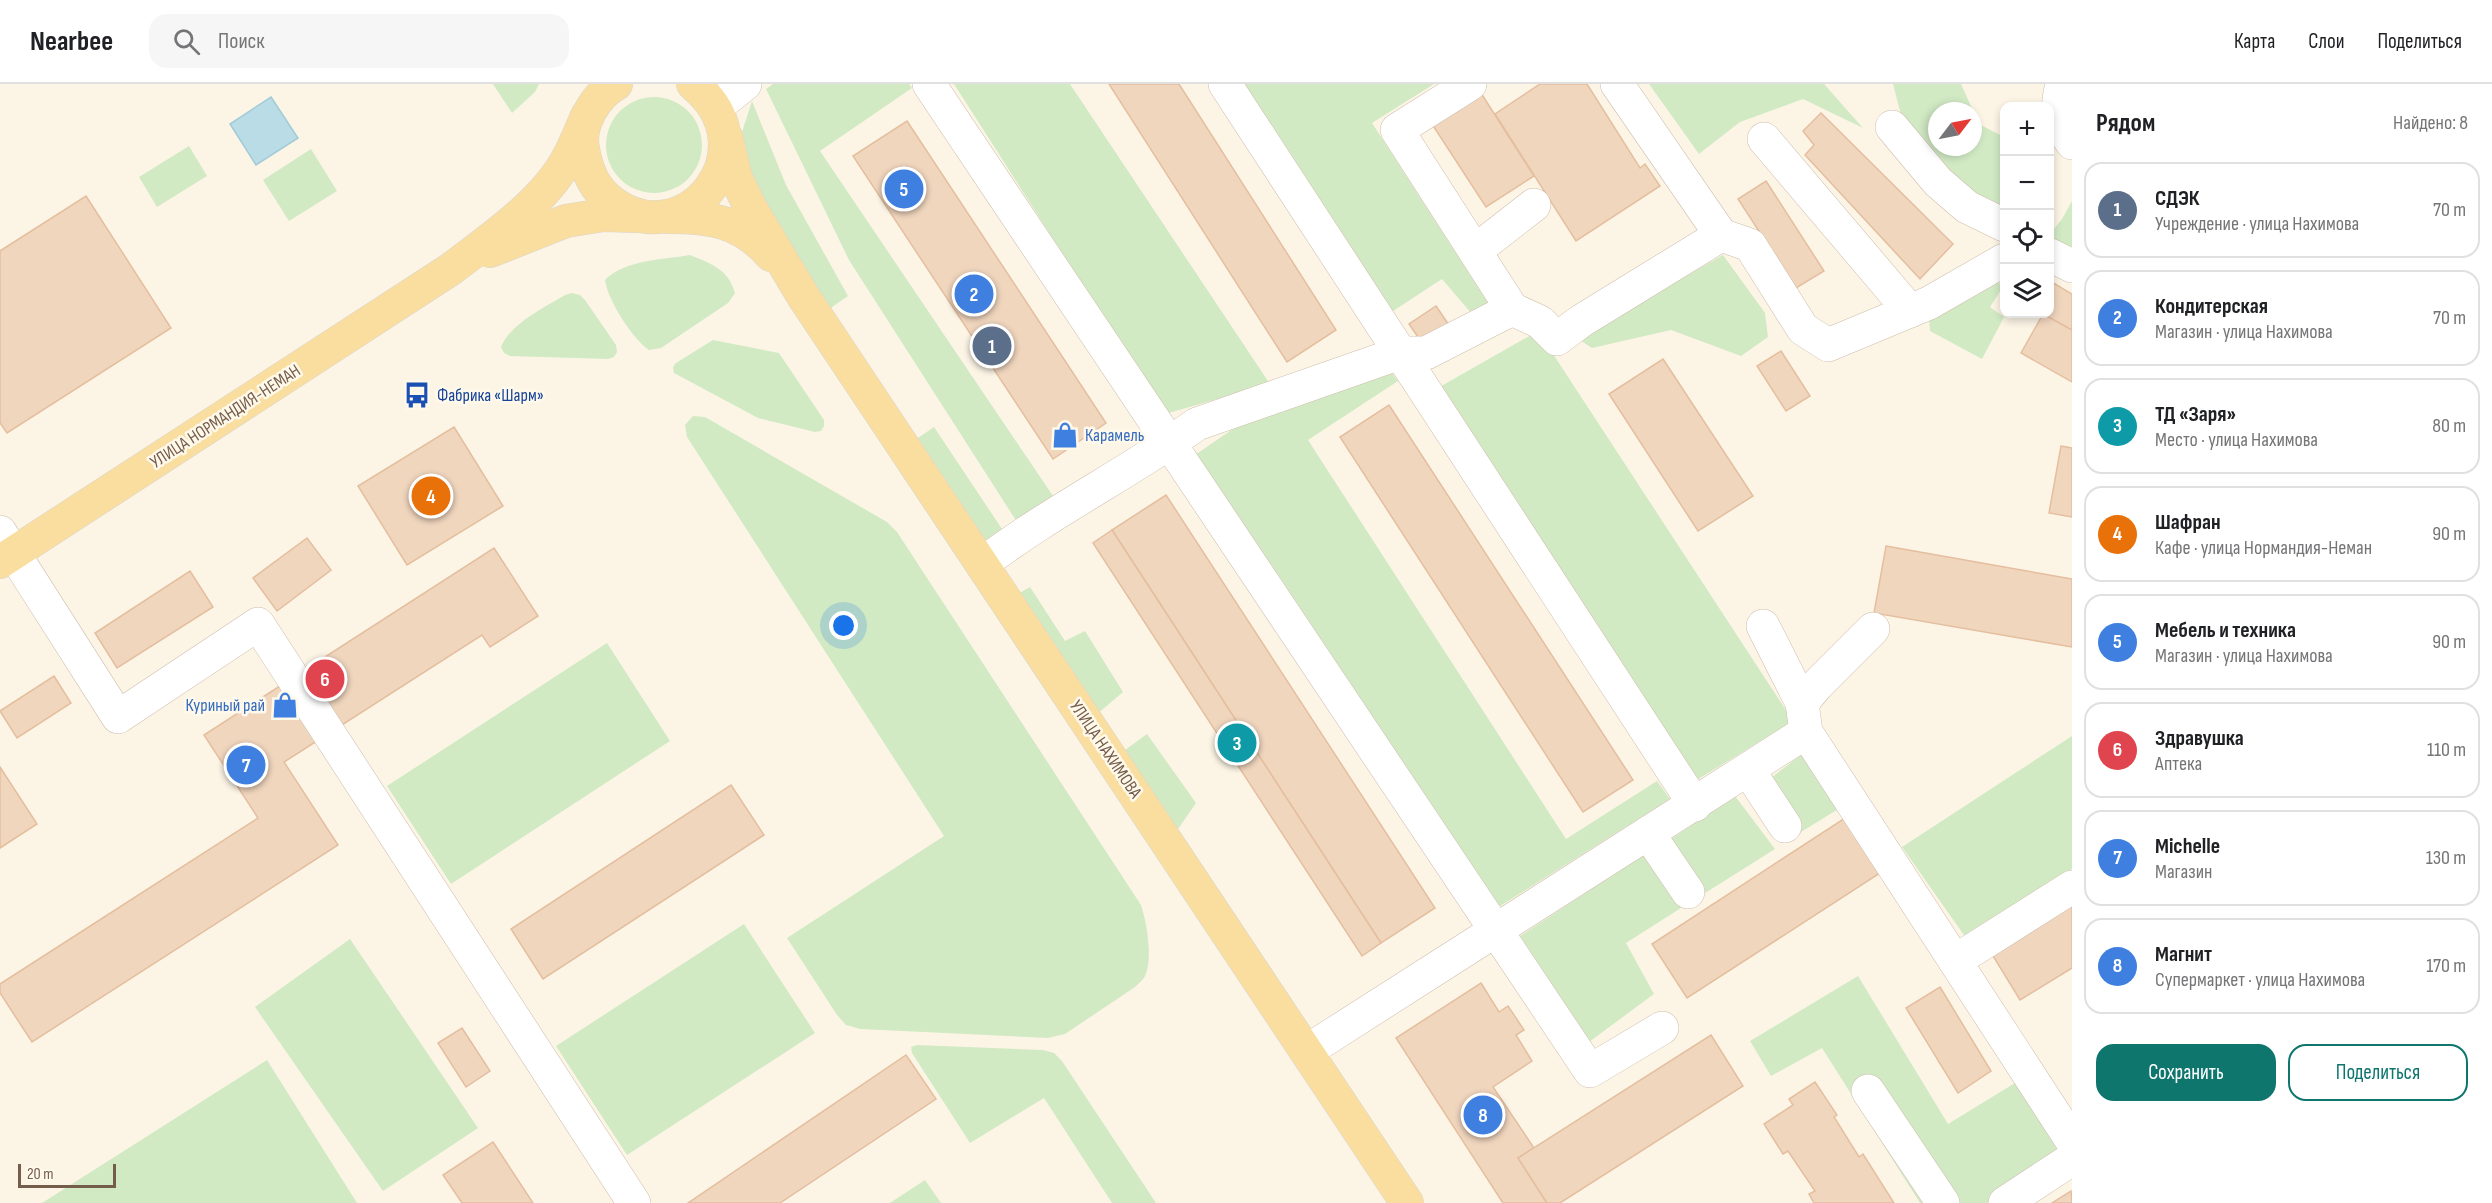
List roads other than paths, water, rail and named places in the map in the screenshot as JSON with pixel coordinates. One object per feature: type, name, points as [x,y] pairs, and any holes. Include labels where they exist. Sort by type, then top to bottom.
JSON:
[{"type":"main road","points":[[693,84],[706,95],[721,122],[736,178],[750,207],[803,296]]},
{"type":"main road","points":[[601,96],[581,143],[586,171],[601,194],[623,210],[651,216],[678,213],[702,198],[719,176],[725,156],[721,122]]},
{"type":"main road","points":[[451,269],[506,226],[547,186],[567,160],[601,96]]},
{"type":"main road","points":[[451,269],[514,240],[566,221],[603,214],[705,217],[727,222],[764,247],[803,296]]},
{"type":"main road","name":"УЛИЦА НОРМАНДИЯ-НЕМАН","points":[[4,550],[451,269]]},
{"type":"main road","name":"УЛИЦА НАХИМОВА","points":[[803,296],[1407,1203]]},
{"type":"street","points":[[721,122],[745,84]]},
{"type":"street","points":[[929,84],[1590,1071],[1662,1028]]},
{"type":"street","points":[[1225,84],[1695,805]]},
{"type":"street","points":[[1470,84],[1397,130],[1512,309],[1540,322],[1557,339],[1581,321],[1720,235]]},
{"type":"street","points":[[1617,84],[1720,235],[1750,245],[1803,329],[1828,345],[1929,303],[2000,262]]},
{"type":"street","points":[[2062,84],[2056,106],[2061,129],[2072,143]]},
{"type":"street","points":[[1892,127],[1938,182],[1967,207],[2000,223]]},
{"type":"street","points":[[1764,140],[1910,311]]},
{"type":"street","points":[[1475,251],[1534,205]]},
{"type":"street","points":[[2054,257],[2072,266]]},
{"type":"street","points":[[982,564],[1018,536],[1197,424],[1400,353],[1425,353],[1512,309]]},
{"type":"street","points":[[4,550],[118,717],[258,624],[634,1203]]},
{"type":"street","points":[[1763,626],[1804,718],[1954,961],[2068,1127]]},
{"type":"street","points":[[1306,1051],[1749,771],[1804,718],[1817,685],[1873,629]]},
{"type":"street","points":[[1749,771],[1785,826]]},
{"type":"street","points":[[1648,833],[1688,892]]},
{"type":"street","points":[[1954,961],[2072,887]]},
{"type":"street","points":[[1868,1091],[1943,1203]]},
{"type":"street","points":[[2005,1203],[2072,1159]]},
{"type":"water","points":[[271,97],[298,138],[256,165],[230,124]]},
{"type":"place","name":"Мебель и техника","points":[[904,189]]},
{"type":"place","name":"Кондитерская","points":[[974,294]]},
{"type":"place","name":"СДЭК","points":[[992,346]]},
{"type":"place","name":"Фабрика «Шарм»","points":[[417,395]]},
{"type":"place","name":"Карамель","points":[[1065,435]]},
{"type":"place","name":"Шафран","points":[[431,496]]},
{"type":"place","name":"Здравушка","points":[[325,679]]},
{"type":"place","name":"Куриный рай","points":[[285,705]]},
{"type":"place","name":"ТД «Заря»","points":[[1237,743]]},
{"type":"place","name":"Michelle","points":[[246,765]]},
{"type":"place","name":"Магнит","points":[[1483,1115]]}]
